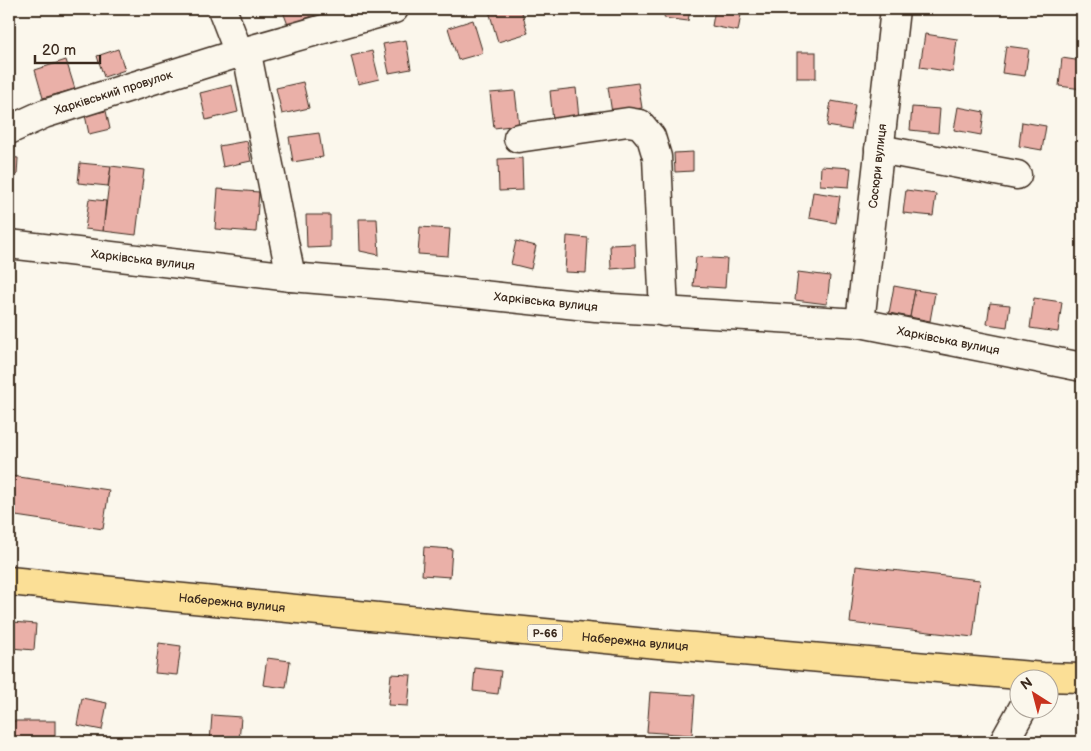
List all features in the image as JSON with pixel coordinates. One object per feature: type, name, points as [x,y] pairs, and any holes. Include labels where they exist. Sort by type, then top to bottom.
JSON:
[{"type":"main road","name":"Набережна вулиця","points":[[9,581],[637,642],[1008,675]]},
{"type":"main road","name":"Набережна вулиця","points":[[1058,678],[1082,678]]},
{"type":"street","points":[[222,9],[239,54],[249,64],[291,277]]},
{"type":"street","name":"Харківський провулок","points":[[9,130],[44,114],[394,9]]},
{"type":"street","name":"Сосюри вулиця","points":[[860,324],[895,9]]},
{"type":"street","points":[[518,138],[628,122],[640,124],[651,137],[657,157],[664,312]]},
{"type":"street","points":[[879,149],[1017,175]]},
{"type":"street","name":"Харківська вулиця","points":[[9,244],[291,277],[388,285],[596,307],[860,324],[1082,367]]},
{"type":"street","points":[[1004,742],[1017,718]]},
{"type":"building","points":[[282,9],[313,9],[315,15],[288,25]]},
{"type":"building","points":[[521,9],[528,33],[498,42],[489,11]]},
{"type":"building","points":[[582,9],[596,9],[583,14]]},
{"type":"building","points":[[665,9],[690,9],[688,21],[664,18]]},
{"type":"building","points":[[715,9],[742,9],[738,31],[712,26]]},
{"type":"building","points":[[473,20],[483,53],[458,60],[448,28]]},
{"type":"building","points":[[925,34],[957,39],[953,72],[920,67]]},
{"type":"building","points":[[406,40],[411,69],[389,73],[383,44]]},
{"type":"building","points":[[1006,46],[1029,49],[1025,76],[1002,73]]},
{"type":"building","points":[[118,49],[125,70],[104,77],[97,56]]},
{"type":"building","points":[[372,51],[379,79],[358,84],[351,56]]},
{"type":"building","points":[[797,52],[816,52],[816,78],[797,78]]},
{"type":"building","points":[[1062,58],[1082,61],[1082,89],[1059,86]]},
{"type":"building","points":[[66,60],[75,89],[43,98],[35,70]]},
{"type":"building","points":[[303,82],[309,108],[282,114],[276,88]]},
{"type":"building","points":[[638,83],[642,108],[612,113],[608,87]]},
{"type":"building","points":[[232,85],[238,112],[206,120],[200,93]]},
{"type":"building","points":[[576,88],[579,118],[553,121],[550,91]]},
{"type":"building","points":[[515,91],[519,125],[494,128],[490,93]]},
{"type":"building","points":[[9,92],[13,107],[9,109]]},
{"type":"building","points":[[831,101],[855,105],[851,130],[827,126]]},
{"type":"building","points":[[912,107],[940,109],[938,133],[910,130]]},
{"type":"building","points":[[958,107],[984,112],[981,135],[954,130]]},
{"type":"building","points":[[106,111],[110,129],[89,134],[85,115]]},
{"type":"building","points":[[1022,122],[1046,126],[1042,150],[1019,146]]},
{"type":"building","points":[[319,133],[323,157],[293,162],[289,137]]},
{"type":"building","points":[[247,141],[251,161],[223,167],[219,146]]},
{"type":"building","points":[[693,152],[693,171],[675,172],[674,153]]},
{"type":"building","points":[[9,157],[18,158],[17,175],[9,175]]},
{"type":"building","points":[[522,158],[523,190],[499,191],[498,159]]},
{"type":"building","points":[[80,163],[111,166],[108,186],[78,183]]},
{"type":"building","points":[[111,166],[144,170],[136,235],[103,231]]},
{"type":"building","points":[[821,166],[851,168],[849,187],[820,185]]},
{"type":"building","points":[[218,189],[259,192],[256,232],[215,229]]},
{"type":"building","points":[[906,190],[936,194],[933,216],[903,213]]},
{"type":"building","points":[[813,192],[840,196],[836,223],[809,218]]},
{"type":"building","points":[[89,199],[106,201],[103,231],[85,229]]},
{"type":"building","points":[[306,215],[330,215],[330,247],[307,248]]},
{"type":"building","points":[[359,219],[377,219],[379,255],[360,251]]},
{"type":"building","points":[[420,227],[450,229],[448,256],[418,254]]},
{"type":"building","points":[[567,236],[588,238],[586,273],[565,272]]},
{"type":"building","points":[[516,241],[536,246],[531,269],[511,264]]},
{"type":"building","points":[[635,244],[636,267],[611,269],[610,245]]},
{"type":"building","points":[[696,257],[727,259],[725,288],[693,286]]},
{"type":"building","points":[[798,272],[830,276],[827,304],[795,300]]},
{"type":"building","points":[[894,286],[915,290],[910,317],[889,313]]},
{"type":"building","points":[[915,290],[935,293],[930,321],[910,317]]},
{"type":"building","points":[[1034,298],[1062,302],[1058,332],[1030,328]]},
{"type":"building","points":[[990,303],[1010,305],[1007,327],[987,324]]},
{"type":"building","points":[[12,476],[109,490],[103,529],[9,515]]},
{"type":"building","points":[[424,547],[452,549],[450,577],[422,575]]},
{"type":"building","points":[[856,566],[980,580],[973,637],[850,623]]},
{"type":"building","points":[[13,622],[36,624],[34,650],[11,648]]},
{"type":"building","points":[[159,643],[181,646],[177,675],[155,673]]},
{"type":"building","points":[[267,658],[290,661],[286,688],[263,685]]},
{"type":"building","points":[[475,668],[501,671],[498,694],[473,691]]},
{"type":"building","points":[[391,674],[411,675],[408,706],[388,705]]},
{"type":"building","points":[[650,692],[695,695],[692,735],[647,732]]},
{"type":"building","points":[[82,698],[107,703],[102,730],[77,725]]},
{"type":"building","points":[[212,715],[241,717],[239,742],[210,742]]},
{"type":"building","points":[[9,721],[55,721],[55,742],[9,742]]}]
